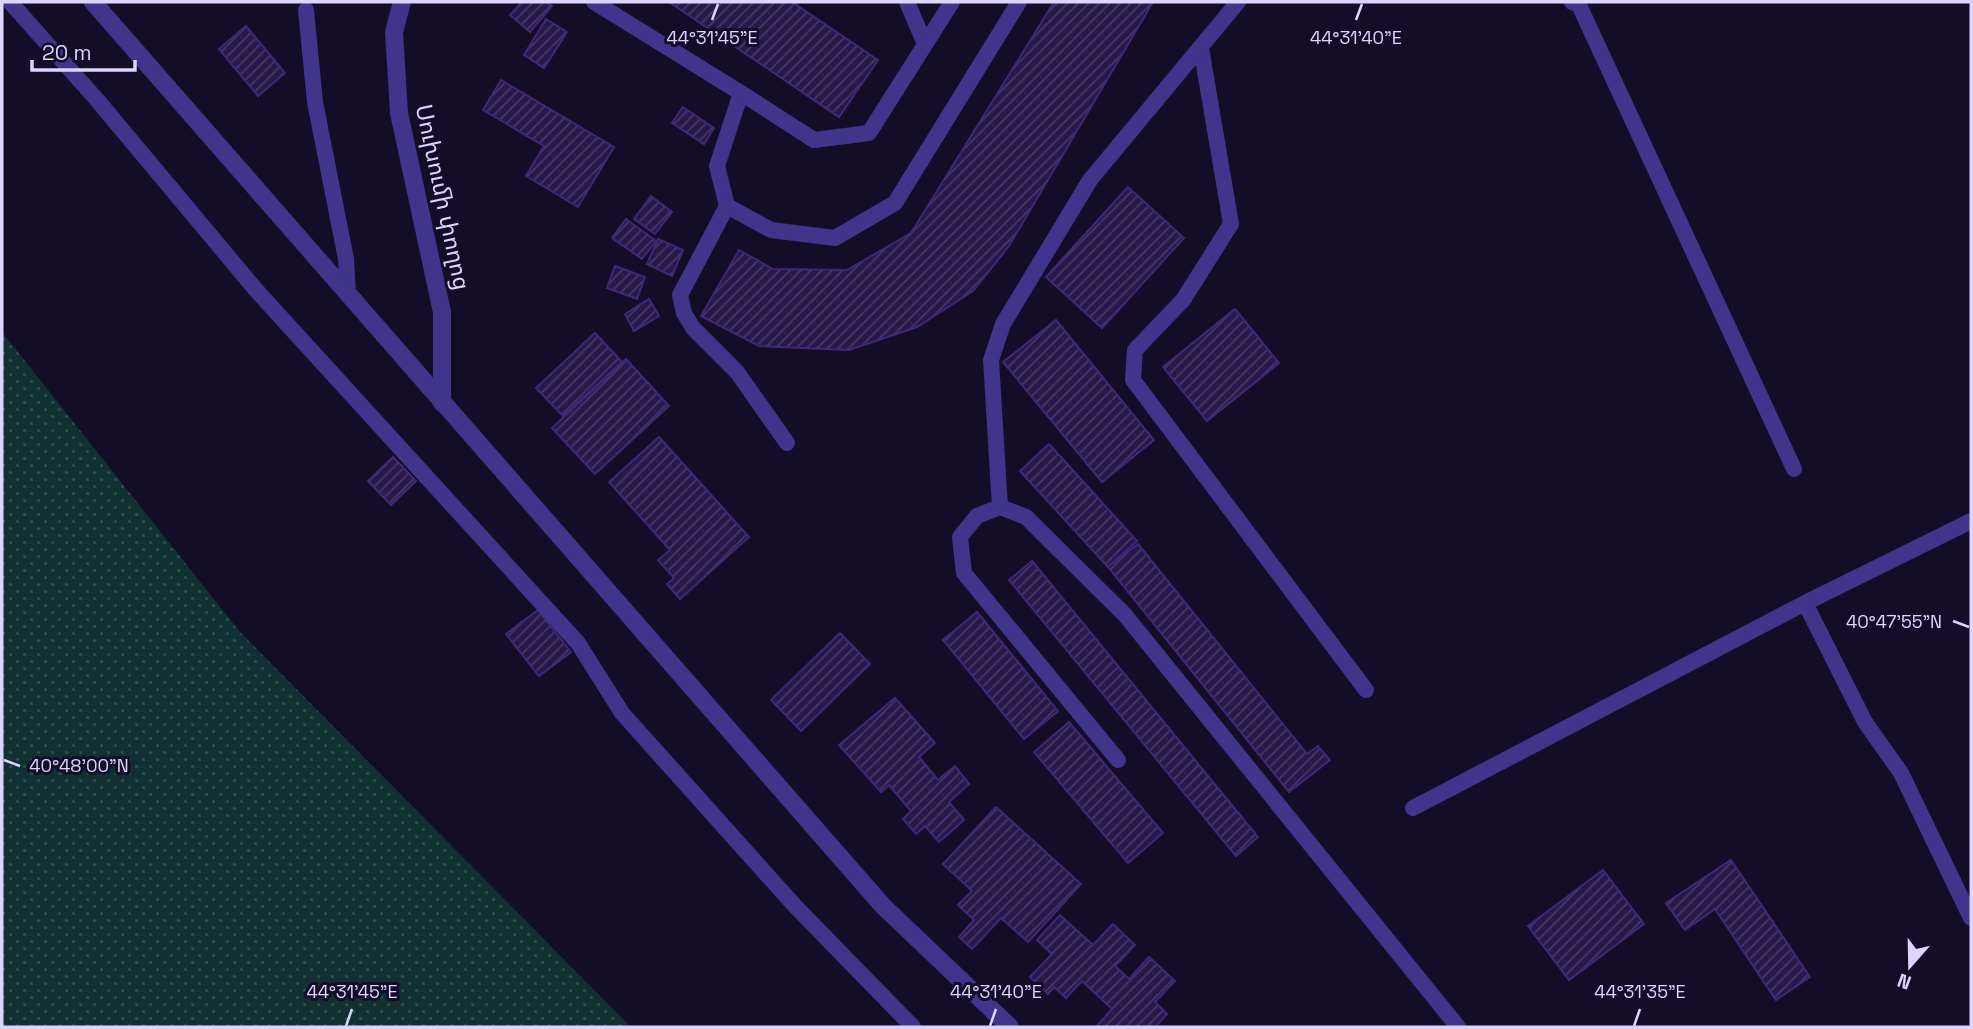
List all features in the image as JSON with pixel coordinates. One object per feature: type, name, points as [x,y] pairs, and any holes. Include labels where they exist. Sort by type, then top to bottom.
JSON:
[{"type":"street","points":[[93,2],[883,906],[1010,1027]]},
{"type":"street","name":"Սուխումի փողոց","points":[[402,2],[394,32],[399,113],[442,312],[442,403]]},
{"type":"lane","points":[[10,2],[98,101],[256,290],[578,643],[622,713],[795,906],[913,1027]]},
{"type":"lane","points":[[594,2],[814,140],[869,133],[952,2]]},
{"type":"lane","points":[[907,2],[925,44]]},
{"type":"lane","points":[[727,206],[771,230],[835,238],[895,203],[1019,2]]},
{"type":"lane","points":[[1000,507],[991,360],[1003,324],[1090,180],[1238,2]]},
{"type":"lane","points":[[1572,2],[1579,5],[1794,469]]},
{"type":"lane","points":[[306,10],[316,102],[346,259],[348,294]]},
{"type":"lane","points":[[1201,48],[1231,223],[1183,300],[1135,350],[1133,380],[1366,690]]},
{"type":"lane","points":[[741,93],[717,166],[727,206],[680,295],[684,313],[693,328],[737,372],[787,443]]},
{"type":"lane","points":[[1118,760],[964,573],[960,537],[977,516],[1000,507],[1026,517],[1125,615],[1458,1027]]},
{"type":"lane","points":[[1413,808],[1805,603],[1971,521]]},
{"type":"lane","points":[[1805,603],[1866,722],[1901,773],[1971,918]]},
{"type":"green space","points":[[2,332],[240,632],[631,1027],[2,1027]]},
{"type":"building","points":[[522,2],[546,2],[552,6],[530,32],[510,15]]},
{"type":"building","points":[[669,2],[792,2],[878,60],[839,117]]},
{"type":"building","points":[[1054,2],[1153,2],[1009,246],[973,291],[917,327],[849,350],[759,346],[701,316],[739,250],[773,269],[847,270],[911,233]]},
{"type":"building","points":[[546,19],[567,32],[544,68],[524,55]]},
{"type":"building","points":[[246,26],[285,73],[258,96],[219,49]]},
{"type":"building","points":[[501,80],[614,147],[578,207],[526,176],[544,146],[483,110]]},
{"type":"building","points":[[683,107],[714,128],[704,144],[672,123]]},
{"type":"building","points":[[1128,187],[1184,238],[1102,328],[1046,277]]},
{"type":"building","points":[[651,196],[672,212],[655,234],[634,219]]},
{"type":"building","points":[[626,219],[656,241],[642,259],[612,238]]},
{"type":"building","points":[[658,239],[683,250],[672,276],[647,264]]},
{"type":"building","points":[[615,266],[645,277],[637,299],[607,288]]},
{"type":"building","points":[[649,299],[659,316],[634,331],[625,314]]},
{"type":"building","points":[[1235,309],[1279,363],[1207,421],[1163,367]]},
{"type":"building","points":[[1056,320],[1154,440],[1102,482],[1003,362]]},
{"type":"building","points":[[595,333],[622,362],[563,416],[536,388]]},
{"type":"building","points":[[626,359],[669,406],[595,474],[552,428]]},
{"type":"building","points":[[659,437],[749,537],[680,599],[667,584],[674,578],[658,560],[670,550],[609,482]]},
{"type":"building","points":[[1049,444],[1137,541],[1108,567],[1020,471]]},
{"type":"building","points":[[393,457],[416,481],[391,505],[368,481]]},
{"type":"building","points":[[1138,544],[1307,754],[1318,746],[1330,760],[1289,792],[1108,567]]},
{"type":"building","points":[[1032,561],[1258,837],[1236,856],[1009,580]]},
{"type":"building","points":[[538,610],[571,652],[539,676],[506,634]]},
{"type":"building","points":[[977,612],[1058,711],[1024,739],[943,640]]},
{"type":"building","points":[[840,633],[870,664],[801,731],[771,700]]},
{"type":"building","points":[[895,698],[935,743],[919,757],[938,780],[955,766],[969,784],[949,802],[964,820],[939,842],[925,826],[916,834],[903,819],[911,811],[889,785],[881,792],[839,745]]},
{"type":"building","points":[[1069,722],[1163,833],[1128,863],[1034,752]]},
{"type":"building","points":[[996,807],[1081,884],[1028,942],[1001,918],[972,949],[959,937],[974,920],[958,905],[972,891],[943,864]]},
{"type":"building","points":[[1731,860],[1810,977],[1776,1000],[1715,909],[1685,930],[1666,903]]},
{"type":"building","points":[[1603,870],[1644,924],[1569,980],[1528,926]]},
{"type":"building","points":[[1060,915],[1093,945],[1113,924],[1135,945],[1115,966],[1129,979],[1149,957],[1175,981],[1155,1002],[1167,1014],[1155,1027],[1096,1027],[1112,1009],[1082,981],[1066,998],[1054,987],[1048,994],[1030,977],[1052,954],[1037,940]]}]
